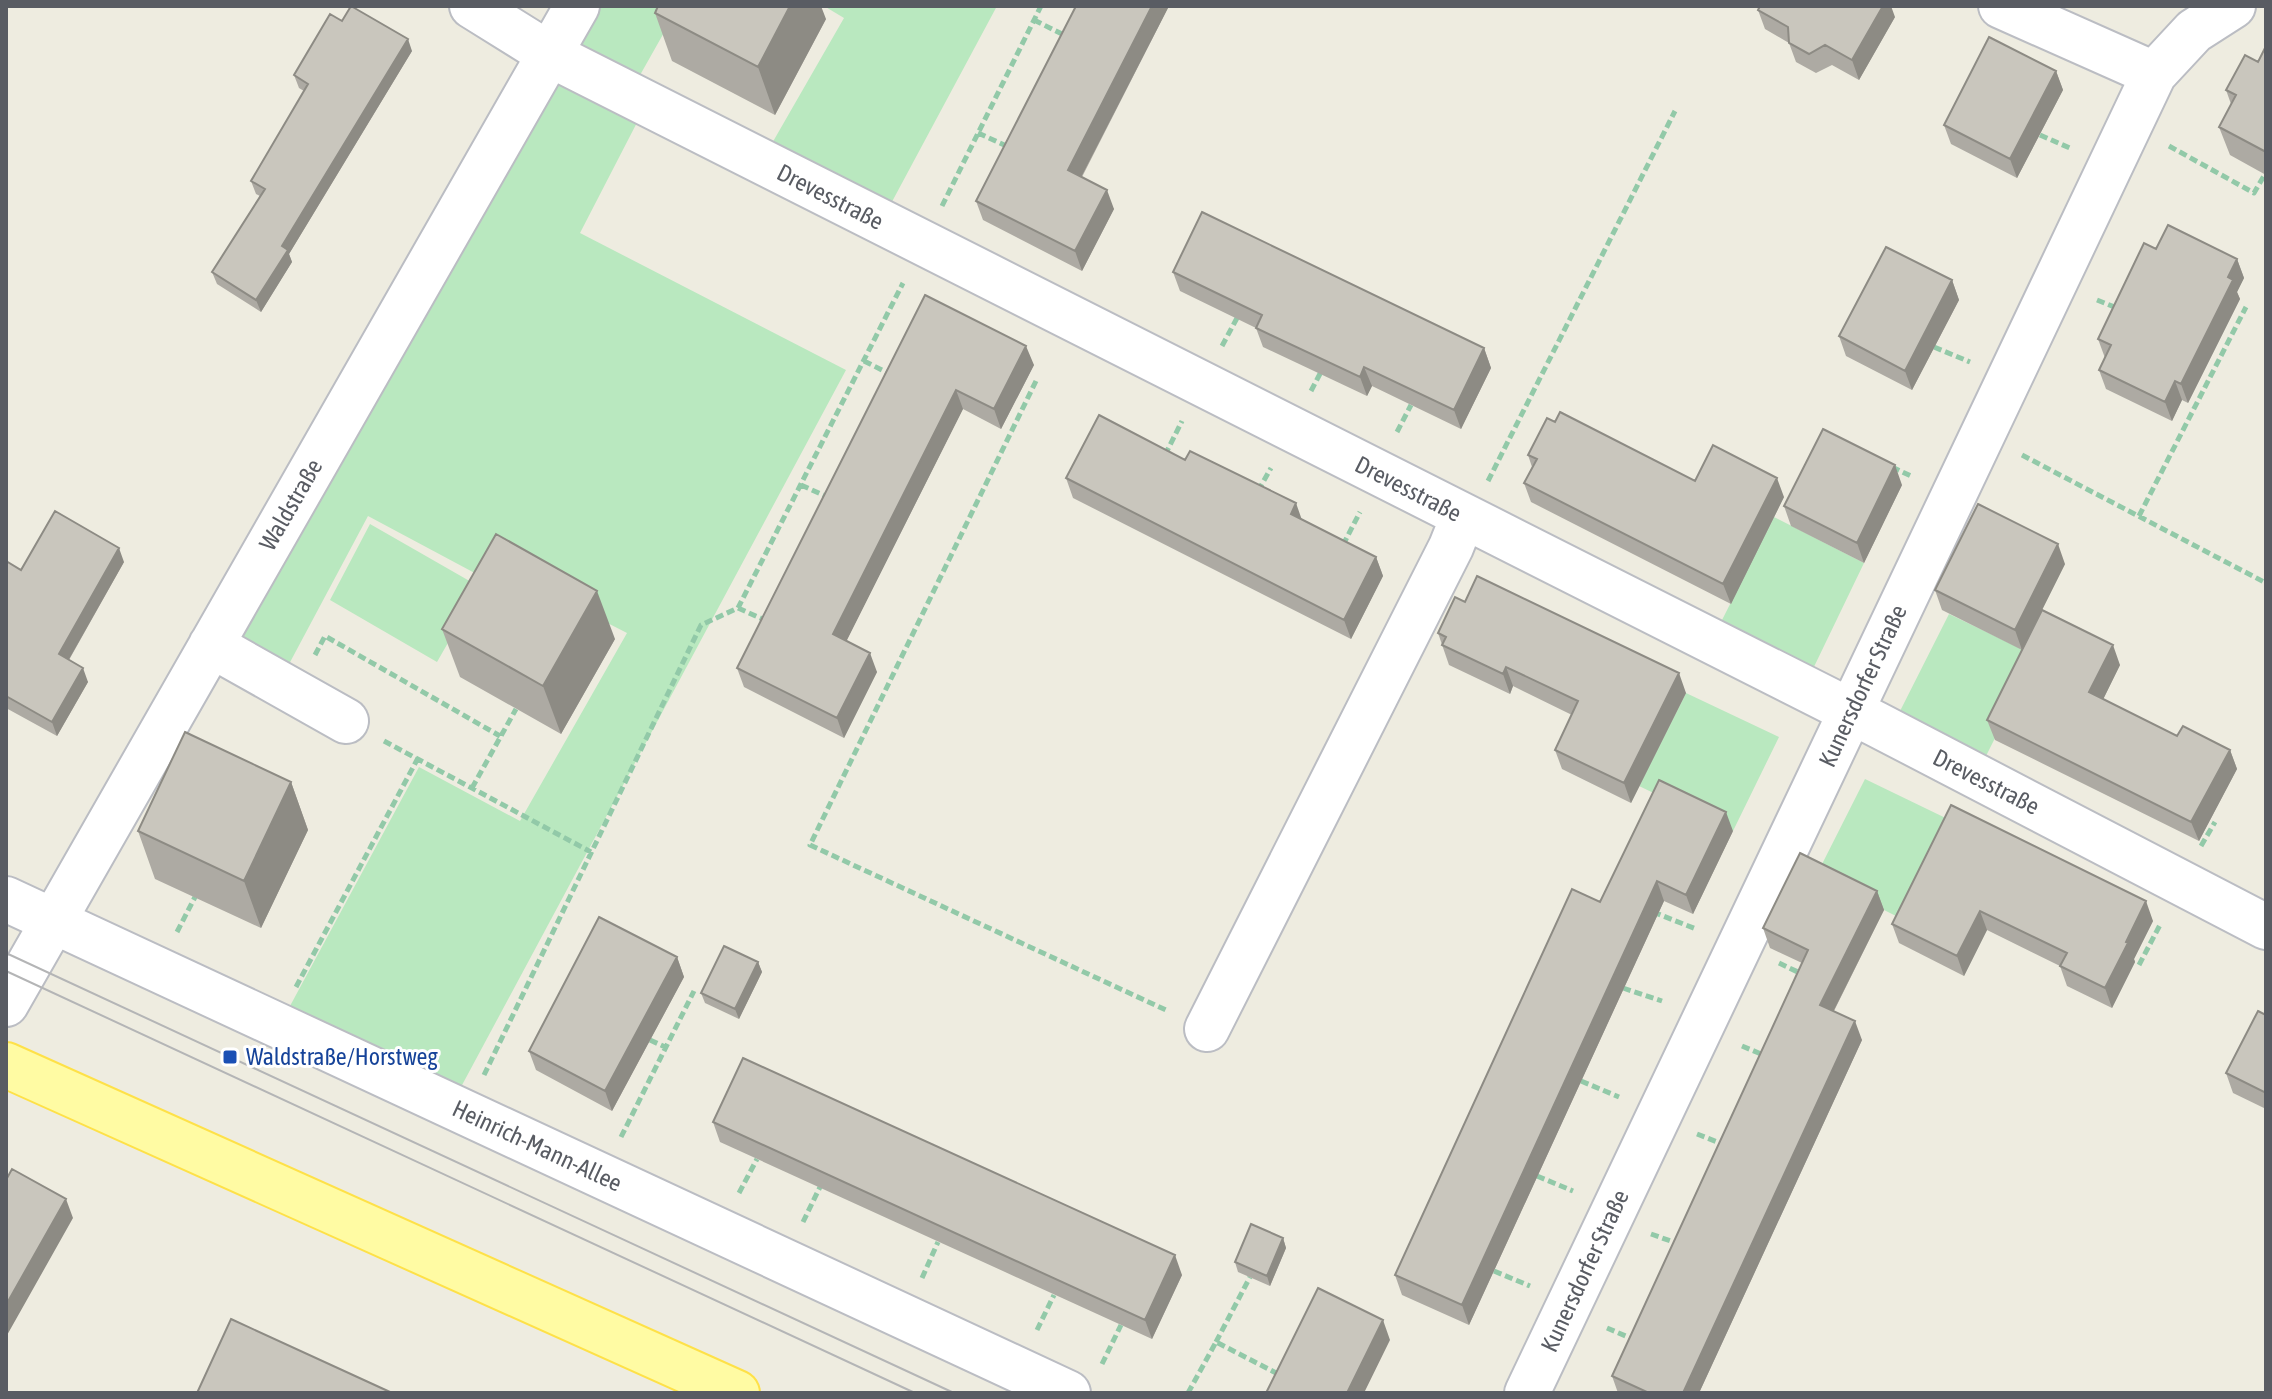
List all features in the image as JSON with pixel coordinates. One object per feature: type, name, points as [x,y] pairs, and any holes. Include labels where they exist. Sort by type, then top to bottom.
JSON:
[{"type":"main road","points":[[6,1065],[737,1393]]},
{"type":"street","name":"Drevesstraße","points":[[472,6],[549,54],[923,245],[1473,504],[1851,712],[2266,927]]},
{"type":"street","name":"Waldstraße","points":[[6,1004],[577,6]]},
{"type":"street","points":[[2001,6],[2154,74]]},
{"type":"street","name":"Kunersdorfer Straße","points":[[1527,1393],[2154,74],[2194,31],[2233,6]]},
{"type":"street","points":[[1207,1029],[1473,504]]},
{"type":"street","points":[[211,645],[346,721]]},
{"type":"street","name":"Heinrich-Mann-Allee","points":[[6,899],[1068,1393]]},
{"type":"path","points":[[478,1088],[701,625],[740,605],[1041,6]]},
{"type":"path","points":[[1034,20],[1076,41]]},
{"type":"path","points":[[1473,504],[1675,111]]},
{"type":"path","points":[[978,133],[1019,151]]},
{"type":"path","points":[[2040,135],[2077,151]]},
{"type":"path","points":[[2163,142],[2254,193],[2265,174]]},
{"type":"path","points":[[2087,297],[2127,311]]},
{"type":"path","points":[[2139,516],[2246,307]]},
{"type":"path","points":[[1934,347],[1970,362]]},
{"type":"path","points":[[864,361],[900,379]]},
{"type":"path","points":[[1036,381],[810,845],[1207,1029]]},
{"type":"path","points":[[1160,463],[1188,411]]},
{"type":"path","points":[[2011,449],[2266,583]]},
{"type":"path","points":[[1257,494],[1277,457]]},
{"type":"path","points":[[1890,466],[1913,477]]},
{"type":"path","points":[[801,485],[838,501]]},
{"type":"path","points":[[1339,553],[1365,502]]},
{"type":"path","points":[[740,605],[776,624]]},
{"type":"path","points":[[295,692],[325,636],[500,736]]},
{"type":"path","points":[[472,788],[516,709]]},
{"type":"path","points":[[346,721],[591,852]]},
{"type":"path","points":[[289,1000],[418,758]]},
{"type":"path","points":[[170,944],[195,897]]},
{"type":"path","points":[[1659,898],[1651,911],[1696,929]]},
{"type":"path","points":[[2139,965],[2166,914]]},
{"type":"path","points":[[1776,961],[1809,977]]},
{"type":"path","points":[[1623,988],[1662,1001]]},
{"type":"path","points":[[620,1139],[694,991]]},
{"type":"path","points":[[650,1040],[665,1047]]},
{"type":"path","points":[[1738,1044],[1774,1060]]},
{"type":"path","points":[[1581,1081],[1619,1097]]},
{"type":"path","points":[[1684,1129],[1733,1149]]},
{"type":"path","points":[[738,1195],[757,1159]]},
{"type":"path","points":[[1537,1176],[1576,1192]]},
{"type":"path","points":[[801,1225],[820,1187]]},
{"type":"path","points":[[1649,1234],[1687,1247]]},
{"type":"path","points":[[921,1281],[938,1242]]},
{"type":"path","points":[[1494,1271],[1533,1287]]},
{"type":"path","points":[[1188,1393],[1250,1277]]},
{"type":"path","points":[[1035,1333],[1054,1295]]},
{"type":"path","points":[[1102,1365],[1121,1325]]},
{"type":"path","points":[[1605,1328],[1644,1343]]},
{"type":"path","points":[[1216,1342],[1290,1380]]},
{"type":"green space","points":[[582,6],[679,6],[635,84],[558,47]]},
{"type":"green space","points":[[824,6],[997,6],[887,211],[767,152],[844,18]]},
{"type":"green space","points":[[549,61],[644,109],[580,233],[846,370],[461,1087],[290,1006],[419,767],[520,821],[627,633],[506,571],[499,586],[368,516],[288,666],[233,631]]},
{"type":"green space","points":[[1774,517],[1864,563],[1811,673],[1719,626]]},
{"type":"green space","points":[[370,524],[480,587],[437,662],[330,600]]},
{"type":"green space","points":[[1949,614],[2036,656],[1984,760],[1897,717]]},
{"type":"green space","points":[[1686,693],[1779,737],[1733,831],[1639,786]]},
{"type":"green space","points":[[1865,779],[1958,824],[1910,923],[1816,876]]},
{"type":"building","points":[[351,6],[408,39],[282,246],[288,250],[256,300],[212,272],[265,189],[251,181],[308,84],[294,75],[330,14],[342,21]]},
{"type":"building","points":[[658,6],[790,6],[758,67],[655,13]]},
{"type":"building","points":[[1076,6],[1152,6],[1068,170],[1107,190],[1075,251],[976,201]]},
{"type":"building","points":[[1760,6],[1883,6],[1852,60],[1825,45],[1809,54],[1789,43],[1788,27],[1758,10]]},
{"type":"building","points":[[1989,37],[2056,71],[2010,159],[1944,125]]},
{"type":"building","points":[[2266,46],[2266,152],[2219,127],[2236,95],[2226,90],[2245,55],[2258,62]]},
{"type":"building","points":[[1202,212],[1484,348],[1454,410],[1364,367],[1360,377],[1256,328],[1262,315],[1173,272]]},
{"type":"building","points":[[2168,225],[2237,259],[2228,277],[2233,280],[2181,384],[2175,381],[2165,402],[2099,370],[2111,345],[2098,339],[2144,243],[2156,249]]},
{"type":"building","points":[[1886,247],[1952,280],[1905,371],[1839,336]]},
{"type":"building","points":[[925,295],[1026,346],[994,409],[956,390],[833,634],[870,653],[837,718],[737,668]]},
{"type":"building","points":[[1560,412],[1695,481],[1713,445],[1777,478],[1723,584],[1524,483],[1537,459],[1528,455],[1547,418],[1555,422]]},
{"type":"building","points":[[1099,415],[1185,460],[1190,451],[1296,503],[1291,514],[1376,557],[1344,620],[1066,478]]},
{"type":"building","points":[[1823,429],[1895,465],[1857,543],[1784,506]]},
{"type":"building","points":[[1978,504],[2058,544],[2015,630],[1935,590]]},
{"type":"building","points":[[55,511],[119,548],[59,654],[83,668],[52,722],[6,696],[6,561],[21,570]]},
{"type":"building","points":[[496,534],[597,591],[543,686],[442,629]]},
{"type":"building","points":[[1477,576],[1679,673],[1624,783],[1555,750],[1578,701],[1506,667],[1503,674],[1442,645],[1446,637],[1438,633],[1455,597],[1465,602]]},
{"type":"building","points":[[2042,610],[2113,645],[2089,692],[2177,736],[2183,726],[2230,750],[2191,822],[1987,720]]},
{"type":"building","points":[[185,732],[291,782],[244,881],[138,831]]},
{"type":"building","points":[[1659,780],[1726,812],[1686,895],[1657,881],[1462,1305],[1395,1275],[1572,889],[1600,902]]},
{"type":"building","points":[[1951,805],[2146,901],[2105,988],[2060,966],[2067,953],[1980,911],[1957,956],[1892,924]]},
{"type":"building","points":[[1800,853],[1877,891],[1820,1005],[1855,1021],[1683,1393],[1649,1393],[1612,1376],[1808,950],[1763,928]]},
{"type":"building","points":[[599,917],[677,957],[605,1091],[529,1051]]},
{"type":"building","points":[[724,946],[758,962],[735,1009],[701,993]]},
{"type":"building","points":[[2258,1011],[2266,1015],[2266,1093],[2226,1073]]},
{"type":"building","points":[[743,1058],[1175,1255],[1145,1320],[713,1122]]},
{"type":"building","points":[[12,1169],[66,1199],[6,1305],[6,1180]]},
{"type":"building","points":[[1251,1224],[1283,1238],[1267,1276],[1235,1262]]},
{"type":"building","points":[[1318,1288],[1383,1320],[1347,1393],[1266,1393]]},
{"type":"building","points":[[231,1319],[390,1392],[390,1393],[197,1393]]},
{"type":"tram line","points":[[6,953],[954,1393]]},
{"type":"tram line","points":[[6,971],[915,1393]]},
{"type":"place","name":"Waldstraße/Horstweg","points":[[230,1057]]}]
